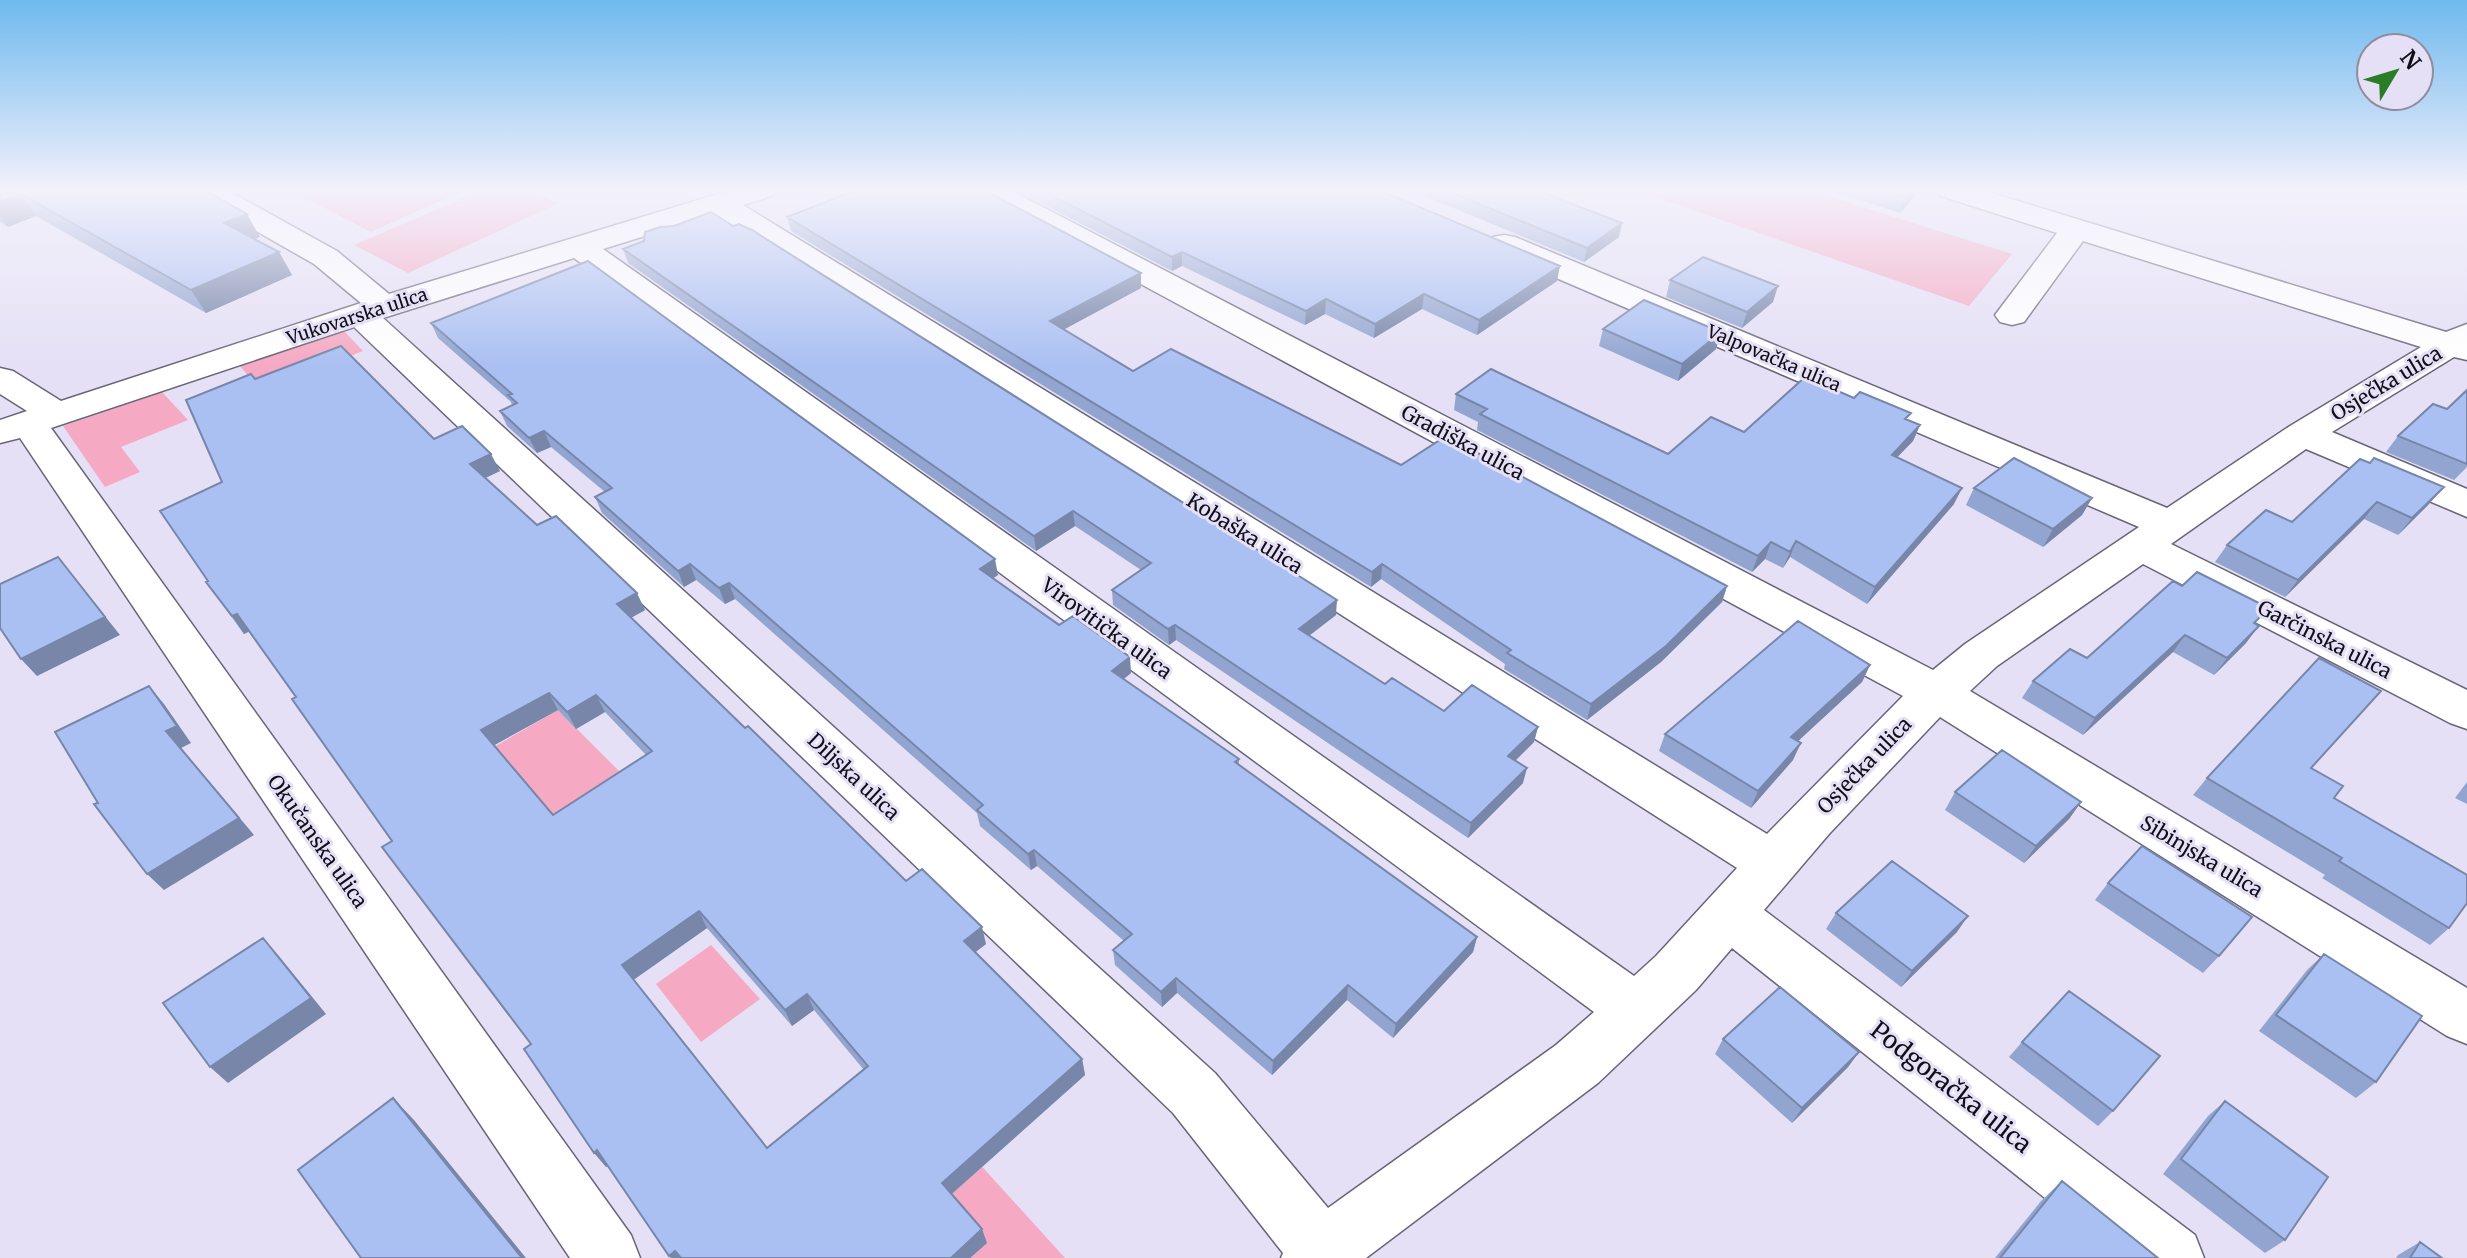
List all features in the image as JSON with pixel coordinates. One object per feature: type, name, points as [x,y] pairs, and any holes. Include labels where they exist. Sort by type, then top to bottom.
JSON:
[{"type":"street","name":"Diljska ulica","points":[[308,249],[369,288],[371,310],[1194,1093],[1321,1256]]},
{"type":"street","name":"Vukovarska ulica","points":[[29,423],[371,310],[569,249]]},
{"type":"street","name":"Virovitička ulica","points":[[582,249],[1636,1010]]},
{"type":"street","name":"Kobaška ulica","points":[[791,249],[1773,864]]},
{"type":"street","name":"Gradiška ulica","points":[[1099,249],[1937,693]]},
{"type":"street","name":"Valpovačka ulica","points":[[1514,249],[2156,535]]},
{"type":"street","points":[[2012,315],[2061,249]]},
{"type":"street","points":[[2150,249],[2462,342]]},
{"type":"street","name":"Osječka ulica","points":[[1321,1256],[1577,1064],[1636,1010],[1730,915],[1906,720],[1993,646],[2303,434],[2462,342]]},
{"type":"street","points":[[0,379],[29,423]]},
{"type":"street","name":"Okučanska ulica","points":[[29,423],[608,1258]]},
{"type":"street","points":[[2303,434],[2467,504]]},
{"type":"street","name":"Garčinska ulica","points":[[2156,535],[2467,711]]},
{"type":"street","name":"Sibinjska ulica","points":[[1937,693],[2467,1018]]},
{"type":"street","name":"Podgoračka ulica","points":[[1730,915],[2172,1258]]},
{"type":"shaded area","points":[[361,249],[460,249],[408,273]]},
{"type":"shaded area","points":[[1804,249],[1995,249],[2012,254],[1969,306]]},
{"type":"shaded area","points":[[344,331],[363,351],[261,391],[240,366]]},
{"type":"shaded area","points":[[162,392],[188,420],[121,447],[140,472],[105,487],[63,426]]},
{"type":"shaded area","points":[[558,710],[633,785],[542,845],[492,748]]},
{"type":"shaded area","points":[[711,945],[760,999],[701,1042],[656,984]]},
{"type":"shaded area","points":[[917,1095],[1065,1258],[723,1258]]},
{"type":"building","points":[[118,249],[273,249],[279,252],[191,290]]},
{"type":"building","points":[[623,249],[782,249],[1337,600],[1299,629],[1385,684],[1392,678],[1444,711],[1472,685],[1538,727],[1508,756],[1527,768],[1471,823],[1175,625],[1168,629],[1112,590],[1151,563],[1073,511],[1034,536]]},
{"type":"building","points":[[839,249],[1095,249],[1141,273],[1050,321],[1133,371],[1171,349],[1401,465],[1446,436],[1727,586],[1666,646],[1591,704],[1507,653],[1511,650],[1382,564],[1372,572]]},
{"type":"building","points":[[1156,249],[1519,249],[1560,266],[1479,320],[1424,294],[1375,324],[1326,299],[1306,311],[1182,252],[1172,257]]},
{"type":"building","points":[[1703,257],[1778,286],[1747,312],[1670,280]]},
{"type":"building","points":[[588,261],[995,559],[980,569],[1059,625],[1073,616],[1130,657],[1112,671],[1239,759],[1235,762],[1477,937],[1396,1024],[1348,985],[1273,1061],[1176,978],[1161,992],[1113,950],[1132,934],[1034,850],[1028,854],[977,810],[983,805],[729,583],[719,588],[690,564],[678,571],[595,497],[612,488],[544,431],[529,438],[500,411],[517,403],[508,395],[512,394],[431,323]]},
{"type":"building","points":[[1644,300],[1721,332],[1682,364],[1603,329]]},
{"type":"building","points":[[341,346],[434,439],[462,426],[491,454],[470,464],[537,525],[556,516],[637,593],[617,604],[745,728],[748,726],[906,881],[922,869],[982,927],[964,941],[1082,1059],[942,1183],[982,1229],[951,1258],[681,1258],[675,1251],[669,1256],[524,1049],[531,1044],[382,847],[392,841],[292,699],[296,697],[237,614],[232,616],[206,582],[160,511],[222,482],[186,400],[251,374],[255,379]],"holes":[[[549,693],[567,712],[596,695],[652,751],[553,815],[481,730]],[[699,911],[785,1010],[807,994],[868,1066],[767,1148],[622,965]]]},
{"type":"building","points":[[1491,369],[1668,454],[1711,417],[1744,432],[1805,377],[1854,398],[1860,392],[1911,413],[1905,419],[1920,425],[1892,455],[1962,488],[1875,587],[1796,541],[1790,552],[1771,542],[1758,556],[1480,414],[1487,409],[1456,394]]},
{"type":"building","points":[[2467,390],[2467,464],[2398,436],[2433,404],[2447,409]]},
{"type":"building","points":[[2014,458],[2092,498],[2053,529],[1974,488]]},
{"type":"building","points":[[2374,458],[2444,487],[2412,518],[2377,502],[2298,580],[2227,545],[2266,510],[2292,522],[2360,459],[2370,463]]},
{"type":"building","points":[[58,557],[105,617],[21,659],[0,628],[0,584]]},
{"type":"building","points":[[2197,572],[2269,608],[2254,623],[2259,626],[2227,658],[2185,635],[2095,718],[2033,681],[2070,649],[2087,658],[2173,581],[2182,586]]},
{"type":"building","points":[[1798,621],[1870,665],[1791,737],[1801,743],[1758,791],[1665,734]]},
{"type":"building","points":[[2319,658],[2381,691],[2311,768],[2343,786],[2334,798],[2467,875],[2467,903],[2449,928],[2339,861],[2342,858],[2207,778]]},
{"type":"building","points":[[149,686],[177,726],[166,731],[239,818],[147,874],[94,804],[98,803],[55,732]]},
{"type":"building","points":[[2002,750],[2081,802],[2036,846],[1955,792]]},
{"type":"building","points":[[2142,846],[2252,917],[2219,956],[2108,883]]},
{"type":"building","points":[[1892,861],[1968,916],[1912,971],[1836,913]]},
{"type":"building","points":[[263,938],[311,998],[210,1067],[163,1003]]},
{"type":"building","points":[[2324,954],[2422,1016],[2376,1082],[2276,1015]]},
{"type":"building","points":[[1780,987],[1859,1052],[1802,1108],[1723,1039]]},
{"type":"building","points":[[2069,991],[2160,1056],[2113,1111],[2022,1042]]},
{"type":"building","points":[[393,1098],[522,1258],[361,1258],[298,1170]]},
{"type":"building","points":[[2225,1101],[2328,1177],[2285,1240],[2181,1159]]},
{"type":"building","points":[[2062,1181],[2158,1258],[2000,1258]]},
{"type":"building","points":[[2420,1242],[2442,1258],[2410,1258]]}]
